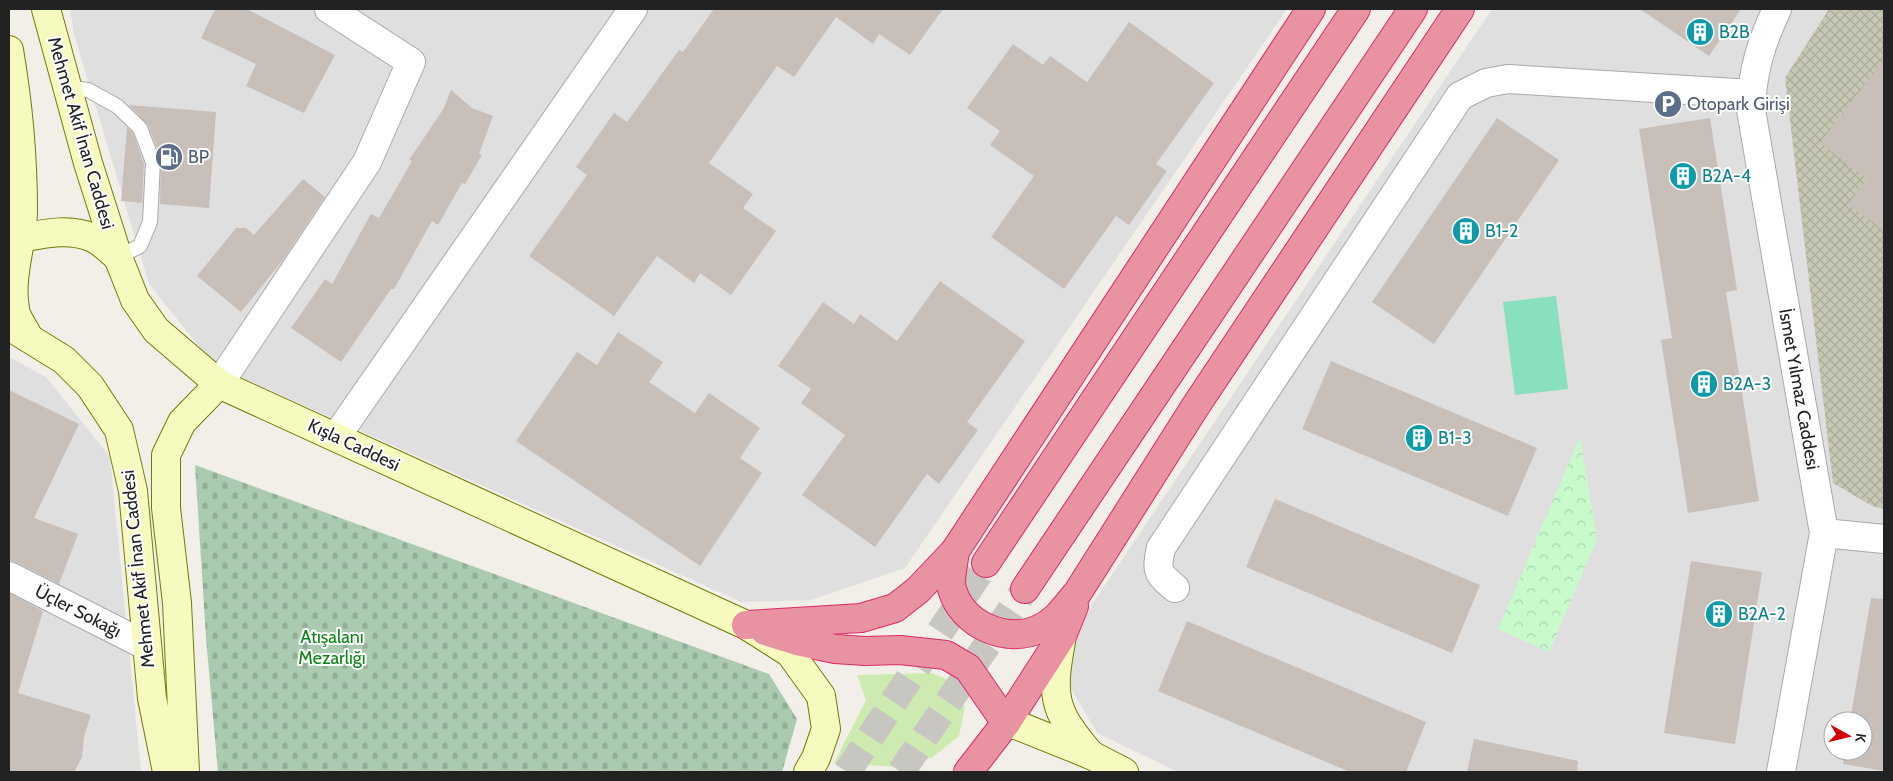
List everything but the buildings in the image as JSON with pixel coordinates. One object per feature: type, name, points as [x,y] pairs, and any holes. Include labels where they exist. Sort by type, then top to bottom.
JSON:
[{"type":"highway","points":[[746,625],[861,618],[895,608],[918,590],[955,551],[1311,9]]},
{"type":"highway","points":[[986,563],[1356,9]]},
{"type":"highway","points":[[1025,589],[1413,9]]},
{"type":"highway","points":[[955,551],[951,587],[957,604],[966,615],[985,627],[1010,635],[1038,630],[1056,619],[1078,592],[1195,408],[1460,9]]},
{"type":"highway","points":[[968,772],[1006,723],[1062,636],[1078,592]]},
{"type":"highway","points":[[746,625],[797,641],[835,649],[865,651],[900,650],[946,655],[968,668],[1006,723]]},
{"type":"main road","name":"Mehmet Akif İnan Caddesi","points":[[46,9],[88,164],[118,257]]},
{"type":"main road","name":"Mehmet Akif İnan Caddesi","points":[[9,50],[18,102],[23,167],[23,213],[15,239],[13,282],[18,331],[64,360],[90,386],[119,430],[133,491],[152,698],[167,772]]},
{"type":"main road","points":[[15,239],[48,233],[72,232],[94,238],[118,257]]},
{"type":"main road","name":"Kışla Caddesi","points":[[118,257],[135,300],[156,330],[219,384],[746,625],[790,653],[821,696],[826,729],[816,758],[808,772]]},
{"type":"main road","points":[[186,772],[178,603],[166,508],[166,455],[182,422],[219,384]]},
{"type":"main road","points":[[1062,636],[1055,673],[1058,705],[1065,723],[1091,755]]},
{"type":"main road","points":[[1006,723],[1091,755],[1124,772]]},
{"type":"street","points":[[219,384],[367,162],[411,62],[329,9]]},
{"type":"street","points":[[336,437],[633,9]]},
{"type":"street","name":"İsmet Yılmaz Caddesi","points":[[1777,9],[1764,36],[1757,61],[1752,94],[1752,110],[1824,533],[1782,772]]},
{"type":"street","points":[[1175,588],[1161,576],[1158,563],[1161,548],[1460,96],[1486,83],[1508,80],[1752,94]]},
{"type":"street","points":[[1824,533],[1884,539]]},
{"type":"street","name":"Üçler Sokağı","points":[[9,576],[147,646]]},
{"type":"lane","points":[[66,87],[88,90],[117,106],[140,128],[153,162],[150,222],[140,246],[118,257]]},
{"type":"shaded area","points":[[70,9],[1287,9],[905,568],[811,600],[741,602],[214,365],[149,284],[74,34]]},
{"type":"shaded area","points":[[1492,9],[1884,9],[1884,772],[1178,772],[1097,733],[1066,680],[1082,619]]},
{"type":"shaded area","points":[[1829,9],[1884,9],[1884,509],[1872,506],[1833,483],[1785,78]]},
{"type":"shaded area","points":[[9,357],[46,377],[110,457],[141,772],[9,772]]},
{"type":"green space","points":[[1556,296],[1568,389],[1515,395],[1503,302]]},
{"type":"green space","points":[[1580,437],[1597,539],[1549,652],[1498,629]]},
{"type":"green space","name":"Atışalanı Mezarlığı","points":[[195,465],[769,674],[797,719],[782,772],[218,772],[206,638]]},
{"type":"green space","points":[[932,673],[956,683],[965,707],[959,736],[933,757],[899,767],[834,763],[866,700],[857,675]]},
{"type":"tunnel","points":[[847,772],[986,563]]},
{"type":"tunnel","points":[[901,772],[1025,589]]},
{"type":"place","name":"B2B","points":[[1700,32]]},
{"type":"place","name":"Otopark Girişi","points":[[1668,104]]},
{"type":"place","name":"BP","points":[[169,157]]},
{"type":"place","name":"B2A-4","points":[[1683,176]]},
{"type":"place","name":"B1-2","points":[[1466,231]]},
{"type":"place","name":"B2A-3","points":[[1704,384]]},
{"type":"place","name":"B1-3","points":[[1419,438]]},
{"type":"place","name":"B2A-2","points":[[1719,614]]}]
